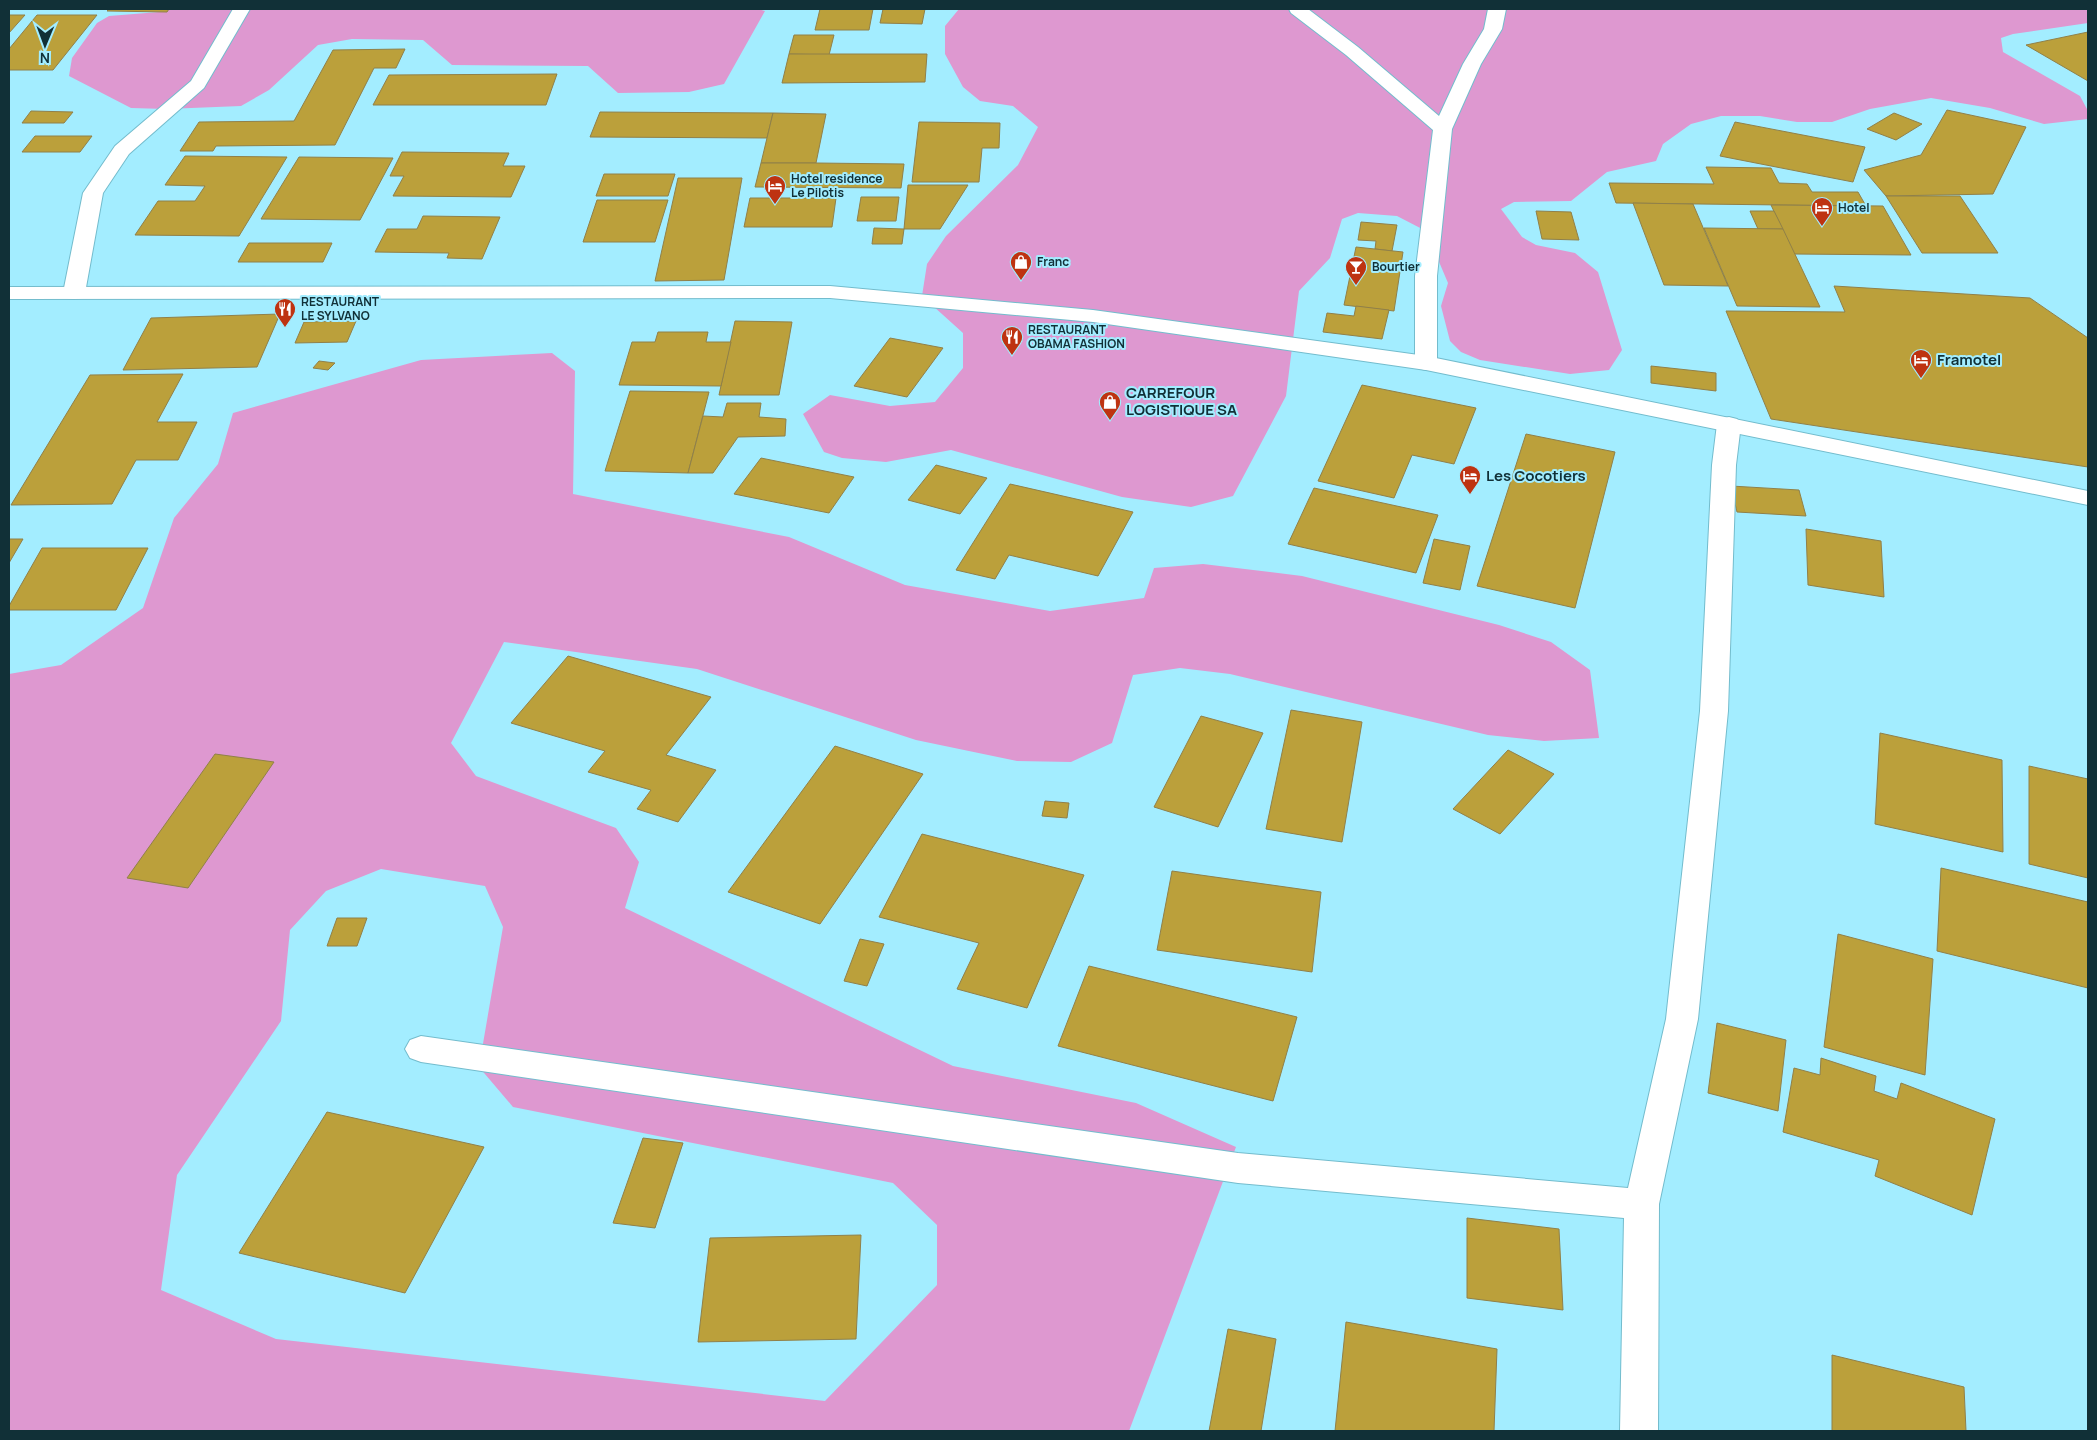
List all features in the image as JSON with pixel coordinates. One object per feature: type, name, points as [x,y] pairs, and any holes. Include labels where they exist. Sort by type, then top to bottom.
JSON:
[{"type":"street","points":[[74,293],[93,193],[122,150],[198,84],[241,9]]},
{"type":"street","points":[[1296,9],[1352,51],[1444,129]]},
{"type":"street","points":[[1426,363],[1426,276],[1444,129],[1472,64],[1493,28],[1497,9]]},
{"type":"street","points":[[9,293],[830,292],[1093,316],[1426,363],[2088,498]]},
{"type":"street","points":[[1639,1431],[1642,1204],[1682,1019],[1714,711],[1724,464],[1729,424]]},
{"type":"street","points":[[421,1050],[1238,1168],[1642,1204]]},
{"type":"shaded area","points":[[170,9],[758,9],[765,11],[724,84],[689,92],[618,93],[588,66],[452,65],[423,40],[352,39],[318,45],[269,90],[241,106],[166,109],[131,108],[69,76],[72,58],[97,23],[109,16],[159,12]]},
{"type":"shaded area","points":[[959,9],[2088,9],[2088,23],[2013,34],[2001,38],[2003,52],[2080,96],[2088,111],[2088,119],[2044,124],[1990,108],[1931,98],[1870,109],[1832,122],[1797,122],[1760,116],[1721,116],[1691,124],[1663,144],[1656,161],[1607,172],[1571,201],[1514,202],[1501,209],[1522,237],[1536,245],[1575,253],[1598,272],[1622,350],[1609,370],[1570,374],[1480,360],[1461,352],[1450,341],[1441,306],[1448,283],[1426,231],[1397,216],[1358,213],[1342,219],[1330,258],[1299,291],[1286,396],[1233,496],[1191,507],[1122,497],[951,450],[886,462],[842,458],[824,452],[803,414],[830,395],[890,406],[935,402],[963,368],[963,333],[922,296],[927,264],[946,236],[1018,165],[1038,127],[1013,106],[980,101],[963,87],[945,54],[945,26]]},
{"type":"shaded area","points":[[552,353],[575,371],[573,494],[789,537],[905,585],[1050,611],[1144,598],[1154,568],[1203,564],[1302,576],[1499,625],[1551,642],[1590,670],[1599,738],[1544,741],[1488,735],[1230,674],[1180,668],[1133,675],[1112,743],[1071,762],[1017,761],[916,740],[697,669],[504,642],[451,743],[476,776],[616,828],[639,862],[625,908],[953,1066],[1136,1103],[1236,1147],[1129,1431],[9,1431],[9,674],[61,665],[143,608],[174,518],[218,464],[233,413],[421,360]],"holes":[[[381,869],[485,886],[503,927],[479,1067],[513,1107],[893,1183],[937,1225],[937,1285],[825,1401],[276,1339],[161,1290],[177,1175],[281,1021],[290,930],[326,891]]]},
{"type":"building","points":[[109,9],[169,9],[167,12],[107,11]]},
{"type":"building","points":[[820,9],[873,9],[869,30],[815,30]]},
{"type":"building","points":[[883,9],[925,9],[922,24],[880,23]]},
{"type":"building","points":[[9,15],[25,15],[9,33]]},
{"type":"building","points":[[37,15],[97,15],[53,70],[9,70],[9,49]]},
{"type":"building","points":[[2088,32],[2088,81],[2026,45]]},
{"type":"building","points":[[794,35],[834,35],[829,55],[789,54]]},
{"type":"building","points":[[405,49],[396,68],[374,68],[335,145],[216,146],[213,151],[180,151],[199,122],[294,121],[333,50]]},
{"type":"building","points":[[789,54],[927,54],[925,82],[782,83]]},
{"type":"building","points":[[557,74],[546,105],[373,105],[389,75]]},
{"type":"building","points":[[1947,110],[2026,127],[1993,194],[1886,196],[1864,170],[1921,155]]},
{"type":"building","points":[[31,111],[73,112],[64,123],[22,123]]},
{"type":"building","points":[[600,112],[773,113],[767,138],[590,137]]},
{"type":"building","points":[[773,113],[826,114],[816,163],[761,163]]},
{"type":"building","points":[[1894,113],[1922,124],[1896,140],[1867,129]]},
{"type":"building","points":[[919,122],[1000,123],[999,148],[982,148],[979,182],[912,182]]},
{"type":"building","points":[[1735,122],[1865,147],[1853,182],[1720,156]]},
{"type":"building","points":[[35,136],[92,136],[80,152],[22,152]]},
{"type":"building","points":[[402,152],[509,153],[503,166],[525,166],[511,197],[393,196],[404,176],[390,176]]},
{"type":"building","points":[[185,156],[287,157],[239,236],[135,235],[158,201],[195,201],[205,186],[165,185]]},
{"type":"building","points":[[299,157],[393,158],[360,220],[261,219]]},
{"type":"building","points":[[761,163],[904,164],[901,188],[755,187]]},
{"type":"building","points":[[1706,167],[1771,168],[1779,183],[1807,184],[1812,192],[1858,192],[1866,206],[1616,203],[1609,183],[1714,184]]},
{"type":"building","points":[[604,174],[675,174],[668,196],[596,196]]},
{"type":"building","points":[[678,178],[742,178],[724,280],[655,281]]},
{"type":"building","points":[[908,185],[968,185],[940,229],[904,229]]},
{"type":"building","points":[[1886,196],[1960,196],[1998,253],[1922,253]]},
{"type":"building","points":[[861,197],[899,197],[896,221],[857,221]]},
{"type":"building","points":[[750,198],[836,198],[832,227],[744,227]]},
{"type":"building","points":[[597,200],[668,200],[655,242],[583,242]]},
{"type":"building","points":[[1633,203],[1693,204],[1728,286],[1664,285]]},
{"type":"building","points":[[1771,205],[1883,206],[1911,255],[1794,254]]},
{"type":"building","points":[[1536,211],[1571,212],[1579,240],[1542,239]]},
{"type":"building","points":[[1750,211],[1774,211],[1783,229],[1758,229]]},
{"type":"building","points":[[423,216],[500,217],[482,259],[447,258],[449,253],[375,252],[387,229],[417,229]]},
{"type":"building","points":[[1361,222],[1397,225],[1392,251],[1375,249],[1376,241],[1358,240]]},
{"type":"building","points":[[874,228],[904,229],[902,244],[872,244]]},
{"type":"building","points":[[1704,228],[1783,229],[1820,307],[1737,306]]},
{"type":"building","points":[[249,243],[332,243],[323,262],[238,262]]},
{"type":"building","points":[[1356,247],[1403,252],[1394,311],[1344,305]]},
{"type":"building","name":"Framotel","points":[[1834,286],[2030,298],[2088,338],[2088,467],[1771,419],[1726,311],[1845,312]]},
{"type":"building","points":[[1356,306],[1389,310],[1382,339],[1323,332],[1327,313],[1354,316]]},
{"type":"building","points":[[280,314],[257,367],[123,370],[151,318]]},
{"type":"building","points":[[356,321],[347,342],[295,343],[304,322]]},
{"type":"building","points":[[735,321],[792,322],[779,395],[719,395]]},
{"type":"building","points":[[658,332],[708,332],[706,342],[731,342],[721,386],[619,385],[632,342],[655,342]]},
{"type":"building","points":[[890,338],[943,348],[907,397],[854,386]]},
{"type":"building","points":[[319,361],[335,363],[328,370],[313,368]]},
{"type":"building","points":[[1651,366],[1716,373],[1716,391],[1651,383]]},
{"type":"building","points":[[183,374],[157,422],[197,422],[178,460],[136,460],[112,504],[11,505],[90,375]]},
{"type":"building","points":[[1362,385],[1476,408],[1454,464],[1412,455],[1394,498],[1318,481]]},
{"type":"building","points":[[630,391],[709,392],[688,473],[605,471]]},
{"type":"building","points":[[727,403],[761,403],[759,417],[786,419],[785,436],[738,437],[713,473],[688,473],[703,416],[723,417]]},
{"type":"building","points":[[1526,434],[1615,452],[1575,608],[1477,586]]},
{"type":"building","points":[[761,458],[854,477],[829,513],[734,494]]},
{"type":"building","points":[[936,465],[987,478],[960,514],[908,500]]},
{"type":"building","points":[[1010,484],[1133,512],[1098,576],[1009,555],[995,579],[956,570]]},
{"type":"building","points":[[1731,486],[1799,490],[1806,516],[1737,512]]},
{"type":"building","points":[[1314,488],[1438,515],[1416,573],[1288,544]]},
{"type":"building","points":[[1806,529],[1881,541],[1884,597],[1808,585]]},
{"type":"building","points":[[9,539],[23,539],[9,563]]},
{"type":"building","points":[[1434,539],[1470,546],[1460,590],[1423,583]]},
{"type":"building","points":[[42,548],[148,548],[116,610],[9,610],[9,606]]},
{"type":"building","points":[[568,656],[711,697],[666,755],[716,770],[678,822],[637,809],[651,790],[588,772],[605,751],[511,723]]},
{"type":"building","points":[[1291,710],[1362,722],[1342,842],[1266,829]]},
{"type":"building","points":[[1201,716],[1263,733],[1218,827],[1154,807]]},
{"type":"building","points":[[1880,733],[2002,760],[2003,852],[1875,824]]},
{"type":"building","points":[[835,746],[923,774],[820,924],[728,892]]},
{"type":"building","points":[[1508,750],[1554,774],[1500,834],[1453,809]]},
{"type":"building","points":[[215,754],[274,762],[188,888],[127,878]]},
{"type":"building","points":[[2029,766],[2088,779],[2088,878],[2029,864]]},
{"type":"building","points":[[1045,801],[1069,803],[1067,818],[1042,816]]},
{"type":"building","points":[[922,834],[1084,875],[1027,1008],[957,989],[979,943],[879,917]]},
{"type":"building","points":[[1941,868],[2088,902],[2088,988],[1937,951]]},
{"type":"building","points":[[1172,871],[1321,892],[1312,972],[1157,950]]},
{"type":"building","points":[[337,918],[367,918],[357,946],[327,946]]},
{"type":"building","points":[[1838,934],[1933,959],[1925,1075],[1824,1047]]},
{"type":"building","points":[[860,939],[884,944],[867,986],[844,981]]},
{"type":"building","points":[[1089,966],[1297,1017],[1273,1101],[1058,1046]]},
{"type":"building","points":[[1717,1023],[1786,1040],[1778,1111],[1708,1093]]},
{"type":"building","points":[[1821,1058],[1876,1076],[1874,1091],[1897,1099],[1901,1083],[1995,1119],[1972,1215],[1875,1176],[1879,1160],[1783,1132],[1794,1068],[1820,1075]]},
{"type":"building","points":[[327,1112],[484,1147],[405,1293],[239,1253]]},
{"type":"building","points":[[643,1138],[683,1143],[655,1228],[613,1223]]},
{"type":"building","points":[[1467,1218],[1559,1229],[1563,1310],[1467,1298]]},
{"type":"building","points":[[861,1235],[856,1339],[698,1342],[710,1238]]},
{"type":"building","points":[[1346,1322],[1497,1349],[1494,1431],[1335,1431]]},
{"type":"building","points":[[1228,1329],[1276,1339],[1261,1431],[1209,1431]]},
{"type":"building","points":[[1832,1355],[1964,1387],[1966,1431],[1832,1431]]},
{"type":"place","name":"Hotel residence Le Pilotis","points":[[775,205]]},
{"type":"place","name":"Hotel","points":[[1822,227]]},
{"type":"place","name":"Franc","points":[[1021,281]]},
{"type":"place","name":"Bourtier","points":[[1356,286]]},
{"type":"place","name":"RESTAURANT LE SYLVANO","points":[[285,328]]},
{"type":"place","name":"RESTAURANT OBAMA FASHION","points":[[1012,356]]},
{"type":"place","name":"Framotel","points":[[1921,379]]},
{"type":"place","name":"CARREFOUR LOGISTIQUE SA","points":[[1110,421]]},
{"type":"place","name":"Les Cocotiers","points":[[1470,495]]}]
